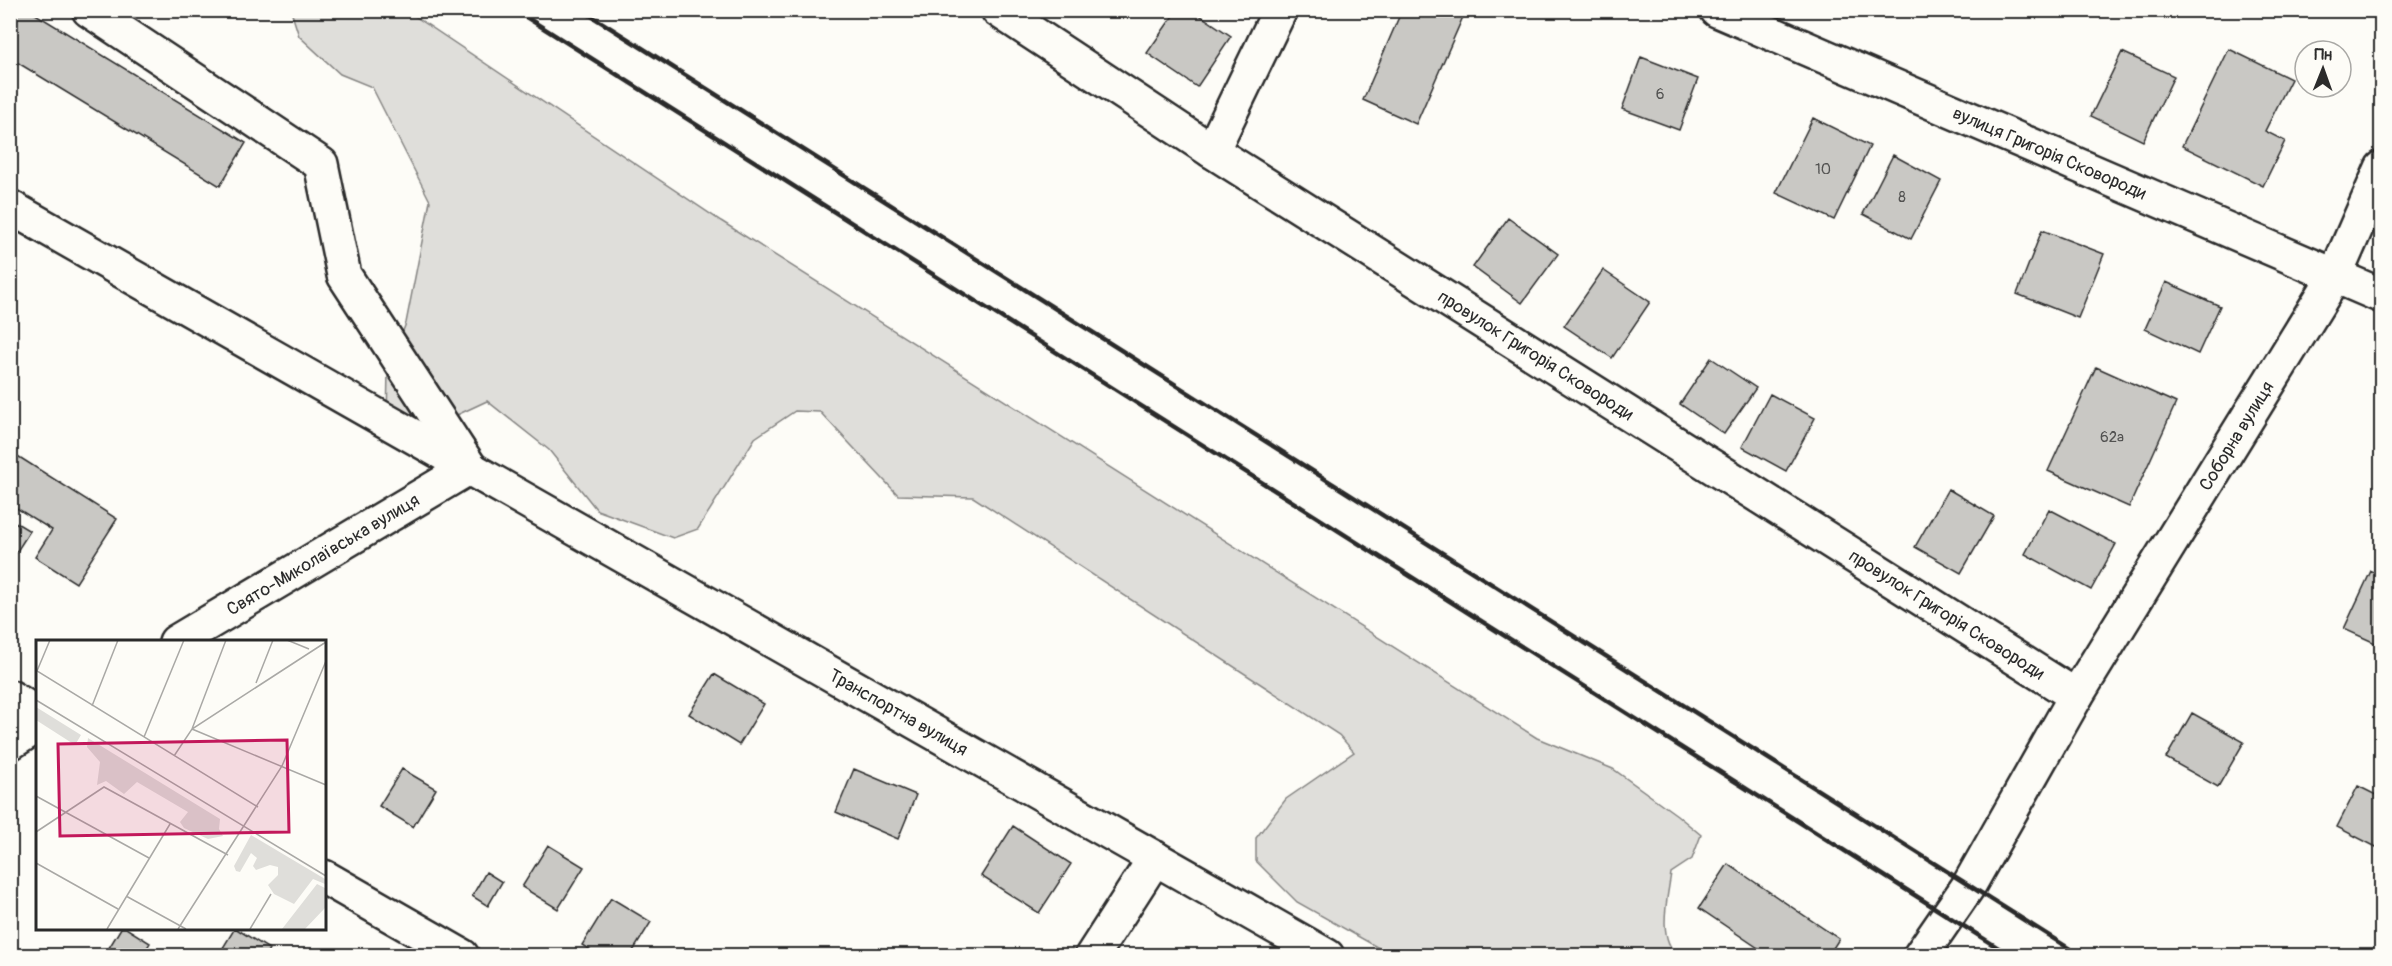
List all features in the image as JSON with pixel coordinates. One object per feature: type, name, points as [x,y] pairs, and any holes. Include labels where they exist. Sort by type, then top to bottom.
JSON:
[{"type":"street","points":[[89,10],[321,164],[344,275],[470,467]]},
{"type":"street","name":"провулок Григорія Сковороди","points":[[998,10],[1212,151],[2076,696]]},
{"type":"street","points":[[1212,151],[1280,10]]},
{"type":"street","name":"вулиця Григорія Сковороди","points":[[1717,10],[2382,297]]},
{"type":"street","name":"Соборна вулиця","points":[[1920,956],[1969,885],[2076,696],[2335,276],[2382,168]]},
{"type":"street","name":"Транспортна вулиця","points":[[10,207],[1327,956]]},
{"type":"street","name":"Свято-Миколаївська вулиця","points":[[179,640],[470,467]]},
{"type":"street","points":[[10,697],[36,713]]},
{"type":"street","points":[[10,743],[36,726]]},
{"type":"street","points":[[1092,956],[1155,858]]},
{"type":"street","points":[[326,878],[462,956]]},
{"type":"shaded area","points":[[291,11],[407,11],[721,221],[1537,738],[1613,769],[1701,835],[1692,859],[1671,873],[1665,928],[1671,948],[1678,955],[1391,955],[1297,902],[1256,861],[1256,838],[1286,799],[1354,752],[1339,735],[973,497],[898,495],[820,412],[795,411],[755,438],[698,529],[673,538],[597,510],[549,450],[487,401],[399,442],[387,421],[388,370],[406,323],[430,201],[372,87],[340,74],[299,36]]},
{"type":"building","points":[[10,10],[29,10],[246,143],[220,186],[10,58]]},
{"type":"building","points":[[1177,10],[1192,10],[1231,36],[1197,87],[1147,53]]},
{"type":"building","points":[[1402,10],[1466,10],[1416,124],[1363,100]]},
{"type":"building","points":[[2229,49],[2291,79],[2265,131],[2285,141],[2263,186],[2182,146]]},
{"type":"building","points":[[2122,52],[2174,76],[2143,141],[2091,116]]},
{"type":"building","points":[[1641,57],[1698,79],[1679,130],[1622,109]]},
{"type":"building","points":[[1813,118],[1870,146],[1834,220],[1776,193]]},
{"type":"building","points":[[1893,155],[1941,181],[1911,239],[1863,214]]},
{"type":"building","points":[[1508,218],[1558,254],[1522,303],[1473,267]]},
{"type":"building","points":[[2042,230],[2104,254],[2078,318],[2017,294]]},
{"type":"building","points":[[1603,270],[1650,302],[1612,358],[1564,326]]},
{"type":"building","points":[[2166,282],[2220,306],[2198,354],[2145,329]]},
{"type":"building","points":[[1711,358],[1756,388],[1724,434],[1680,404]]},
{"type":"building","points":[[2096,367],[2176,403],[2129,507],[2048,471]]},
{"type":"building","points":[[1770,394],[1815,418],[1786,471],[1742,447]]},
{"type":"building","points":[[16,455],[117,519],[76,583],[35,557],[52,530],[10,504],[10,464]]},
{"type":"building","points":[[1948,489],[1994,516],[1961,573],[1915,547]]},
{"type":"building","points":[[2049,509],[2116,544],[2091,590],[2025,554]]},
{"type":"building","points":[[10,519],[30,531],[10,562]]},
{"type":"building","points":[[2371,571],[2382,576],[2382,646],[2344,629]]},
{"type":"building","points":[[714,674],[764,704],[739,745],[689,714]]},
{"type":"building","points":[[2192,713],[2244,742],[2218,787],[2166,758]]},
{"type":"building","points":[[402,769],[436,789],[413,827],[379,806]]},
{"type":"building","points":[[854,769],[916,795],[898,839],[836,812]]},
{"type":"building","points":[[2358,786],[2382,798],[2382,850],[2337,827]]},
{"type":"building","points":[[1013,826],[1071,864],[1039,913],[981,876]]},
{"type":"building","points":[[548,845],[584,867],[558,909],[522,887]]},
{"type":"building","points":[[1728,864],[1839,939],[1828,956],[1770,956],[1699,908]]},
{"type":"building","points":[[486,872],[502,882],[488,906],[472,896]]},
{"type":"building","points":[[611,898],[651,922],[630,956],[599,956],[582,945]]},
{"type":"building","points":[[120,930],[129,930],[150,943],[142,956],[104,956]]},
{"type":"building","points":[[234,930],[238,930],[269,949],[265,956],[218,956]]},
{"type":"railway","points":[[515,10],[2011,956]]},
{"type":"railway","points":[[582,10],[2081,956]]}]
